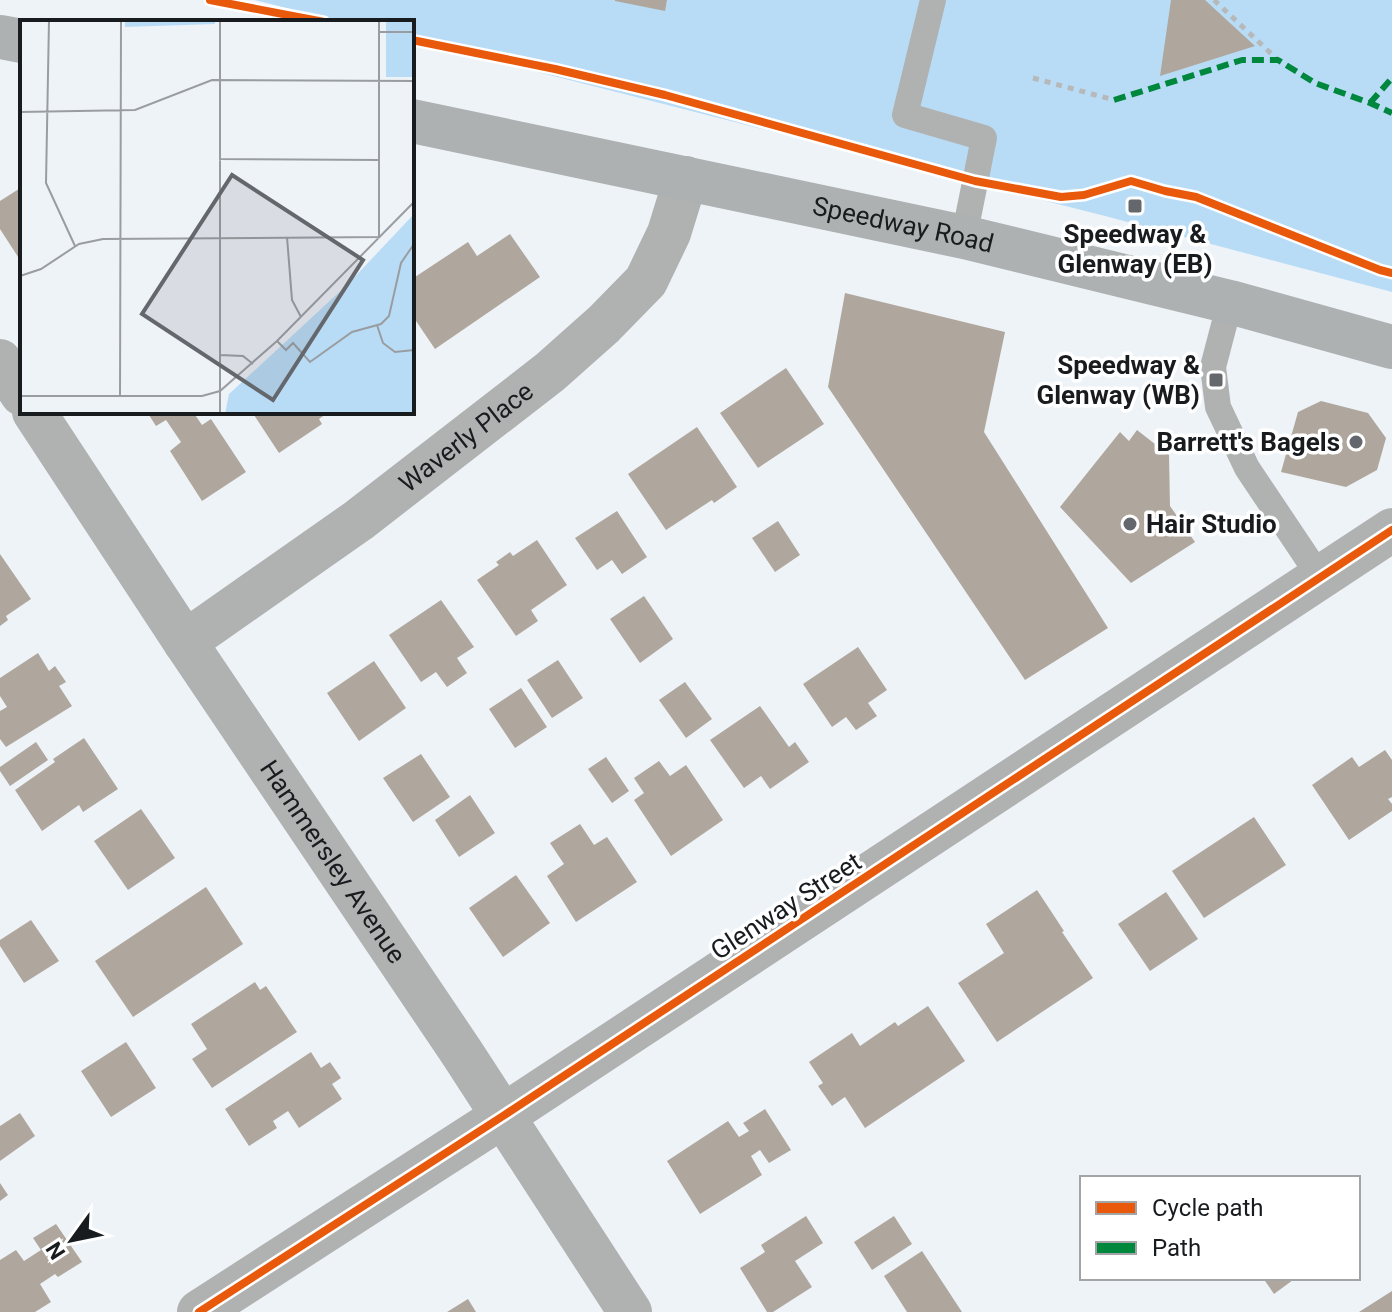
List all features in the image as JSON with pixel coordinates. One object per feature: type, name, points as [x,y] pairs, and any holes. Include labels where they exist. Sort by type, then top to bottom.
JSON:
[{"type":"main road","points":[[0,37],[20,41]]},
{"type":"main road","name":"Speedway Road","points":[[414,121],[964,237],[1230,302],[1392,347]]},
{"type":"street","name":"Waverly Place","points":[[185,642],[359,520],[550,372],[604,324],[646,281],[669,233],[686,178]]},
{"type":"street","points":[[0,361],[20,391]]},
{"type":"street","name":"Hammersley Avenue","points":[[35,414],[630,1312]]},
{"type":"street","name":"Glenway Street","points":[[199,1312],[503,1116],[1392,530]]},
{"type":"lane","points":[[933,0],[905,115],[984,138],[964,237]]},
{"type":"lane","points":[[1230,302],[1213,367],[1218,407],[1247,468],[1320,577]]},
{"type":"path","points":[[1214,0],[1278,60]]},
{"type":"path","points":[[1033,78],[1114,100]]},
{"type":"shaded area","points":[[255,0],[1392,0],[1392,292],[414,41],[414,20],[333,20]]},
{"type":"building","points":[[615,0],[667,0],[665,11]]},
{"type":"building","points":[[1171,0],[1205,0],[1255,46],[1160,76]]},
{"type":"building","points":[[20,188],[20,260],[0,229],[0,201]]},
{"type":"building","points":[[510,234],[540,277],[435,349],[414,318],[414,278],[468,242],[477,256]]},
{"type":"building","points":[[845,293],[1005,332],[984,432],[1108,628],[1025,680],[828,387]]},
{"type":"building","points":[[786,368],[824,424],[758,468],[720,413]]},
{"type":"building","points":[[1321,401],[1368,413],[1386,438],[1377,470],[1346,487],[1281,472],[1298,412]]},
{"type":"building","points":[[148,414],[194,414],[202,425],[211,419],[246,472],[202,501],[170,451],[181,442],[166,420],[156,426]]},
{"type":"building","points":[[253,414],[326,414],[319,419],[322,424],[279,453]]},
{"type":"building","points":[[697,427],[737,487],[666,530],[628,474]]},
{"type":"building","name":"Hair Studio","points":[[1137,430],[1169,455],[1170,506],[1195,542],[1131,583],[1060,507],[1120,432],[1129,441]]},
{"type":"building","points":[[617,511],[647,557],[622,574],[612,560],[597,570],[575,538]]},
{"type":"building","points":[[778,521],[800,555],[775,572],[752,538]]},
{"type":"building","points":[[537,540],[567,585],[531,610],[538,621],[516,636],[477,580],[499,565],[496,562],[510,552],[513,556]]},
{"type":"building","points":[[0,554],[31,599],[6,616],[8,620],[0,626]]},
{"type":"building","points":[[644,596],[673,639],[640,663],[610,619]]},
{"type":"building","points":[[441,600],[474,647],[457,658],[467,673],[447,687],[436,672],[421,682],[389,635]]},
{"type":"building","points":[[858,647],[887,690],[868,703],[877,716],[856,730],[846,717],[832,727],[803,684]]},
{"type":"building","points":[[38,653],[49,671],[55,666],[66,682],[59,686],[72,706],[6,747],[0,739],[0,711],[7,707],[0,696],[0,678]]},
{"type":"building","points":[[558,660],[583,698],[552,718],[527,680]]},
{"type":"building","points":[[374,661],[406,708],[359,741],[327,693]]},
{"type":"building","points":[[685,682],[712,719],[686,738],[659,700]]},
{"type":"building","points":[[521,688],[547,727],[515,748],[489,709]]},
{"type":"building","points":[[760,706],[789,747],[795,742],[809,762],[770,789],[761,776],[744,788],[710,740]]},
{"type":"building","points":[[84,738],[118,789],[83,812],[79,805],[42,831],[15,790]]},
{"type":"building","points":[[36,742],[48,760],[10,786],[0,767]]},
{"type":"building","points":[[1385,750],[1392,760],[1392,797],[1388,799],[1392,811],[1349,840],[1312,785],[1352,757],[1359,767]]},
{"type":"building","points":[[421,754],[450,797],[413,822],[383,778]]},
{"type":"building","points":[[606,757],[629,791],[612,803],[588,769]]},
{"type":"building","points":[[659,761],[670,776],[686,765],[723,820],[671,856],[634,800],[644,793],[634,778]]},
{"type":"building","points":[[470,795],[495,833],[459,857],[435,820]]},
{"type":"building","points":[[141,809],[175,858],[128,890],[94,841]]},
{"type":"building","points":[[1254,817],[1286,865],[1204,918],[1172,871]]},
{"type":"building","points":[[580,824],[594,845],[607,837],[637,882],[576,922],[547,876],[564,864],[550,843]]},
{"type":"building","points":[[516,875],[550,923],[503,957],[469,908]]},
{"type":"building","points":[[206,887],[243,944],[133,1017],[95,961]]},
{"type":"building","points":[[1037,890],[1093,978],[997,1042],[958,983],[1004,953],[986,924]]},
{"type":"building","points":[[1166,892],[1198,939],[1150,971],[1118,924]]},
{"type":"building","points":[[31,920],[59,961],[24,983],[0,946],[0,940]]},
{"type":"building","points":[[255,982],[260,990],[266,986],[297,1032],[212,1088],[192,1059],[207,1049],[191,1024]]},
{"type":"building","points":[[928,1006],[965,1061],[865,1128],[845,1097],[832,1106],[818,1086],[823,1083],[809,1062],[852,1033],[860,1046],[895,1022],[898,1026]]},
{"type":"building","points":[[126,1042],[156,1088],[111,1117],[81,1071]]},
{"type":"building","points":[[311,1052],[321,1068],[330,1062],[341,1078],[332,1084],[342,1099],[299,1128],[288,1111],[273,1121],[277,1128],[249,1146],[225,1109]]},
{"type":"building","points":[[765,1109],[791,1150],[769,1163],[760,1150],[751,1156],[762,1175],[700,1214],[667,1161],[728,1121],[739,1137],[749,1131],[743,1123]]},
{"type":"building","points":[[20,1113],[35,1136],[0,1161],[0,1126]]},
{"type":"building","points":[[0,1183],[8,1195],[0,1201]]},
{"type":"building","points":[[806,1216],[823,1243],[795,1261],[812,1287],[773,1312],[767,1312],[740,1268],[765,1252],[761,1245]]},
{"type":"building","points":[[894,1216],[912,1244],[872,1270],[854,1242]]},
{"type":"building","points":[[56,1224],[82,1262],[40,1284],[51,1302],[35,1312],[0,1312],[0,1260],[16,1250],[24,1261],[41,1250],[33,1238]]},
{"type":"building","points":[[922,1251],[962,1312],[907,1312],[884,1276]]},
{"type":"building","points":[[1264,1280],[1293,1280],[1274,1294]]},
{"type":"building","points":[[1392,1291],[1392,1312],[1359,1312]]},
{"type":"building","points":[[468,1299],[476,1312],[447,1312]]},
{"type":"marked path","points":[[1114,100],[1242,60],[1278,60],[1315,83],[1392,113]]},
{"type":"marked path","points":[[1370,103],[1392,78]]},
{"type":"cycle path","points":[[210,0],[314,20]]},
{"type":"cycle path","points":[[414,40],[665,95],[975,181],[1061,197],[1084,195],[1131,181],[1196,197],[1392,273]]},
{"type":"cycle path","points":[[199,1312],[503,1116],[1392,530]]},
{"type":"place","name":"Speedway & Glenway (EB)","points":[[1135,206]]},
{"type":"place","name":"Speedway & Glenway (WB)","points":[[1216,380]]},
{"type":"place","name":"Barrett's Bagels","points":[[1356,442]]},
{"type":"place","name":"Hair Studio","points":[[1130,524]]}]
